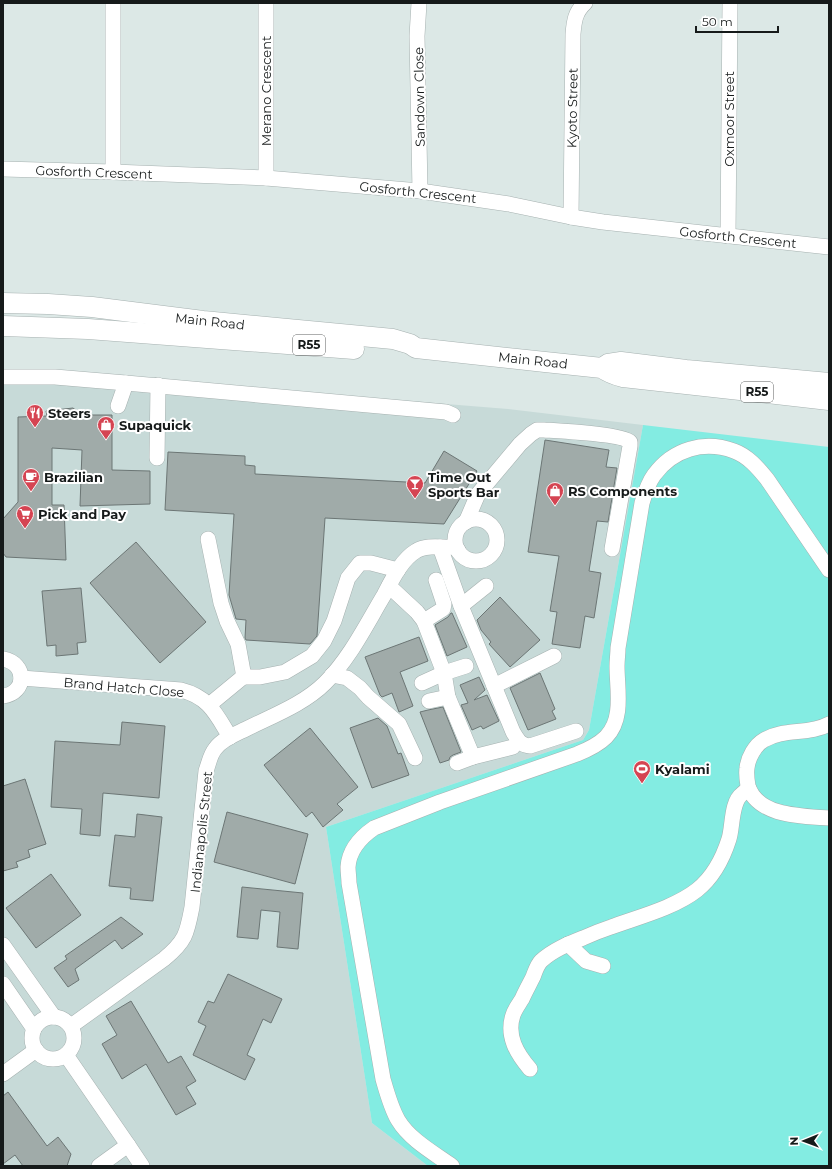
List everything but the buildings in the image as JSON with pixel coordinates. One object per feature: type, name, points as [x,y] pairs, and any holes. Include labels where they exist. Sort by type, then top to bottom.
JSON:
[{"type":"main road","name":"Main Road","points":[[3,303],[92,307],[203,321],[393,340],[410,344],[416,348],[602,368],[608,364],[621,362],[685,377]]},
{"type":"main road","name":"Main Road","points":[[3,326],[96,329],[398,352],[411,351],[416,348]]},
{"type":"main road","name":"R55","points":[[685,377],[829,383]]},
{"type":"main road","name":"R55","points":[[685,377],[829,400]]},
{"type":"street","points":[[113,3],[113,172]]},
{"type":"street","name":"Merano Crescent","points":[[266,3],[266,178]]},
{"type":"street","name":"Sandown Close","points":[[419,3],[420,191]]},
{"type":"street","name":"Kyoto Street","points":[[571,217],[573,34],[576,15],[579,8],[585,3]]},
{"type":"street","name":"Oxmoor Street","points":[[728,236],[730,3]]},
{"type":"street","name":"Gosforth Crescent","points":[[3,169],[266,178],[420,191],[509,204],[571,217],[637,226],[829,247]]},
{"type":"street","points":[[3,377],[55,377],[158,385],[446,412],[453,415]]},
{"type":"street","points":[[118,406],[126,383]]},
{"type":"street","points":[[157,458],[158,385]]},
{"type":"street","points":[[466,522],[478,494],[520,444],[537,430],[606,435],[627,439],[630,442],[612,549]]},
{"type":"street","points":[[452,1166],[421,1144],[403,1127],[398,1120],[389,1100],[383,1079],[349,883],[348,867],[351,854],[359,841],[364,834],[374,828],[440,802],[590,749],[606,737],[616,720],[618,693],[618,648],[642,503],[653,475],[672,456],[683,450],[720,447],[735,451],[748,459],[757,466],[767,479],[829,570]]},
{"type":"street","points":[[472,519],[478,519],[490,524],[494,530],[497,542],[491,554],[486,558],[480,560],[468,559],[458,550],[455,537],[457,531],[466,522],[472,519]]},
{"type":"street","points":[[208,539],[221,603],[227,621],[238,644],[244,677]]},
{"type":"street","name":"Indianapolis Street","points":[[70,1026],[164,959],[183,940],[189,924],[192,907],[206,771],[210,758],[216,747],[230,737],[305,699],[323,685],[337,670],[350,652],[398,570],[409,556],[425,547],[455,547],[458,550]]},
{"type":"street","points":[[440,548],[461,606],[513,732],[519,741],[524,746],[530,746],[576,731]]},
{"type":"street","points":[[209,705],[244,677],[260,677],[285,672],[312,656],[324,641],[334,621],[348,578],[360,563],[371,563],[398,570]]},
{"type":"street","points":[[424,621],[443,609],[444,604],[436,580]]},
{"type":"street","points":[[389,586],[417,612],[424,621],[444,673],[448,697],[473,757]]},
{"type":"street","points":[[461,606],[486,586]]},
{"type":"street","points":[[494,686],[554,656]]},
{"type":"street","points":[[3,659],[9,660],[18,667],[21,678],[18,689],[14,693],[3,696]]},
{"type":"street","points":[[422,683],[444,673],[466,666]]},
{"type":"street","points":[[332,675],[347,678],[399,724],[415,758]]},
{"type":"street","name":"Brand Hatch Close","points":[[21,678],[181,690],[192,693],[209,705],[218,716],[230,737]]},
{"type":"street","points":[[429,701],[448,697]]},
{"type":"street","points":[[829,724],[816,730],[783,734],[763,741],[757,747],[748,762],[746,769],[746,779],[749,789],[752,795],[760,803],[772,810],[802,816],[829,818]]},
{"type":"street","points":[[457,763],[473,757],[513,747]]},
{"type":"street","points":[[530,1069],[521,1059],[515,1048],[511,1036],[511,1026],[513,1014],[540,962],[568,944],[609,927],[647,915],[685,898],[697,890],[708,878],[720,860],[729,839],[734,808],[737,800],[740,794],[749,789]]},
{"type":"street","points":[[568,944],[586,961],[602,966]]},
{"type":"street","points":[[3,945],[54,1017]]},
{"type":"street","points":[[3,984],[34,1029]]},
{"type":"street","points":[[54,1017],[61,1018],[70,1026],[73,1032],[73,1044],[66,1055],[54,1059],[41,1055],[33,1044],[34,1029],[43,1020],[54,1017]]},
{"type":"street","points":[[3,1074],[36,1050]]},
{"type":"street","points":[[66,1055],[142,1166]]},
{"type":"street","points":[[100,1166],[128,1145]]},
{"type":"shaded area","points":[[23,370],[508,409],[643,425],[589,730],[583,740],[326,827],[372,1123],[428,1166],[3,1166],[3,371]]},
{"type":"shaded area","name":"Kyalami","points":[[643,425],[829,447],[829,1166],[428,1166],[372,1123],[326,827],[583,740],[589,730]]},
{"type":"place","name":"Steers","points":[[35,428]]},
{"type":"place","name":"Supaquick","points":[[106,440]]},
{"type":"place","name":"Brazilian","points":[[31,492]]},
{"type":"place","name":"Time Out Sports Bar","points":[[415,499]]},
{"type":"place","name":"RS Components","points":[[555,506]]},
{"type":"place","name":"Pick and Pay","points":[[25,529]]},
{"type":"place","name":"Kyalami","points":[[642,784]]}]
